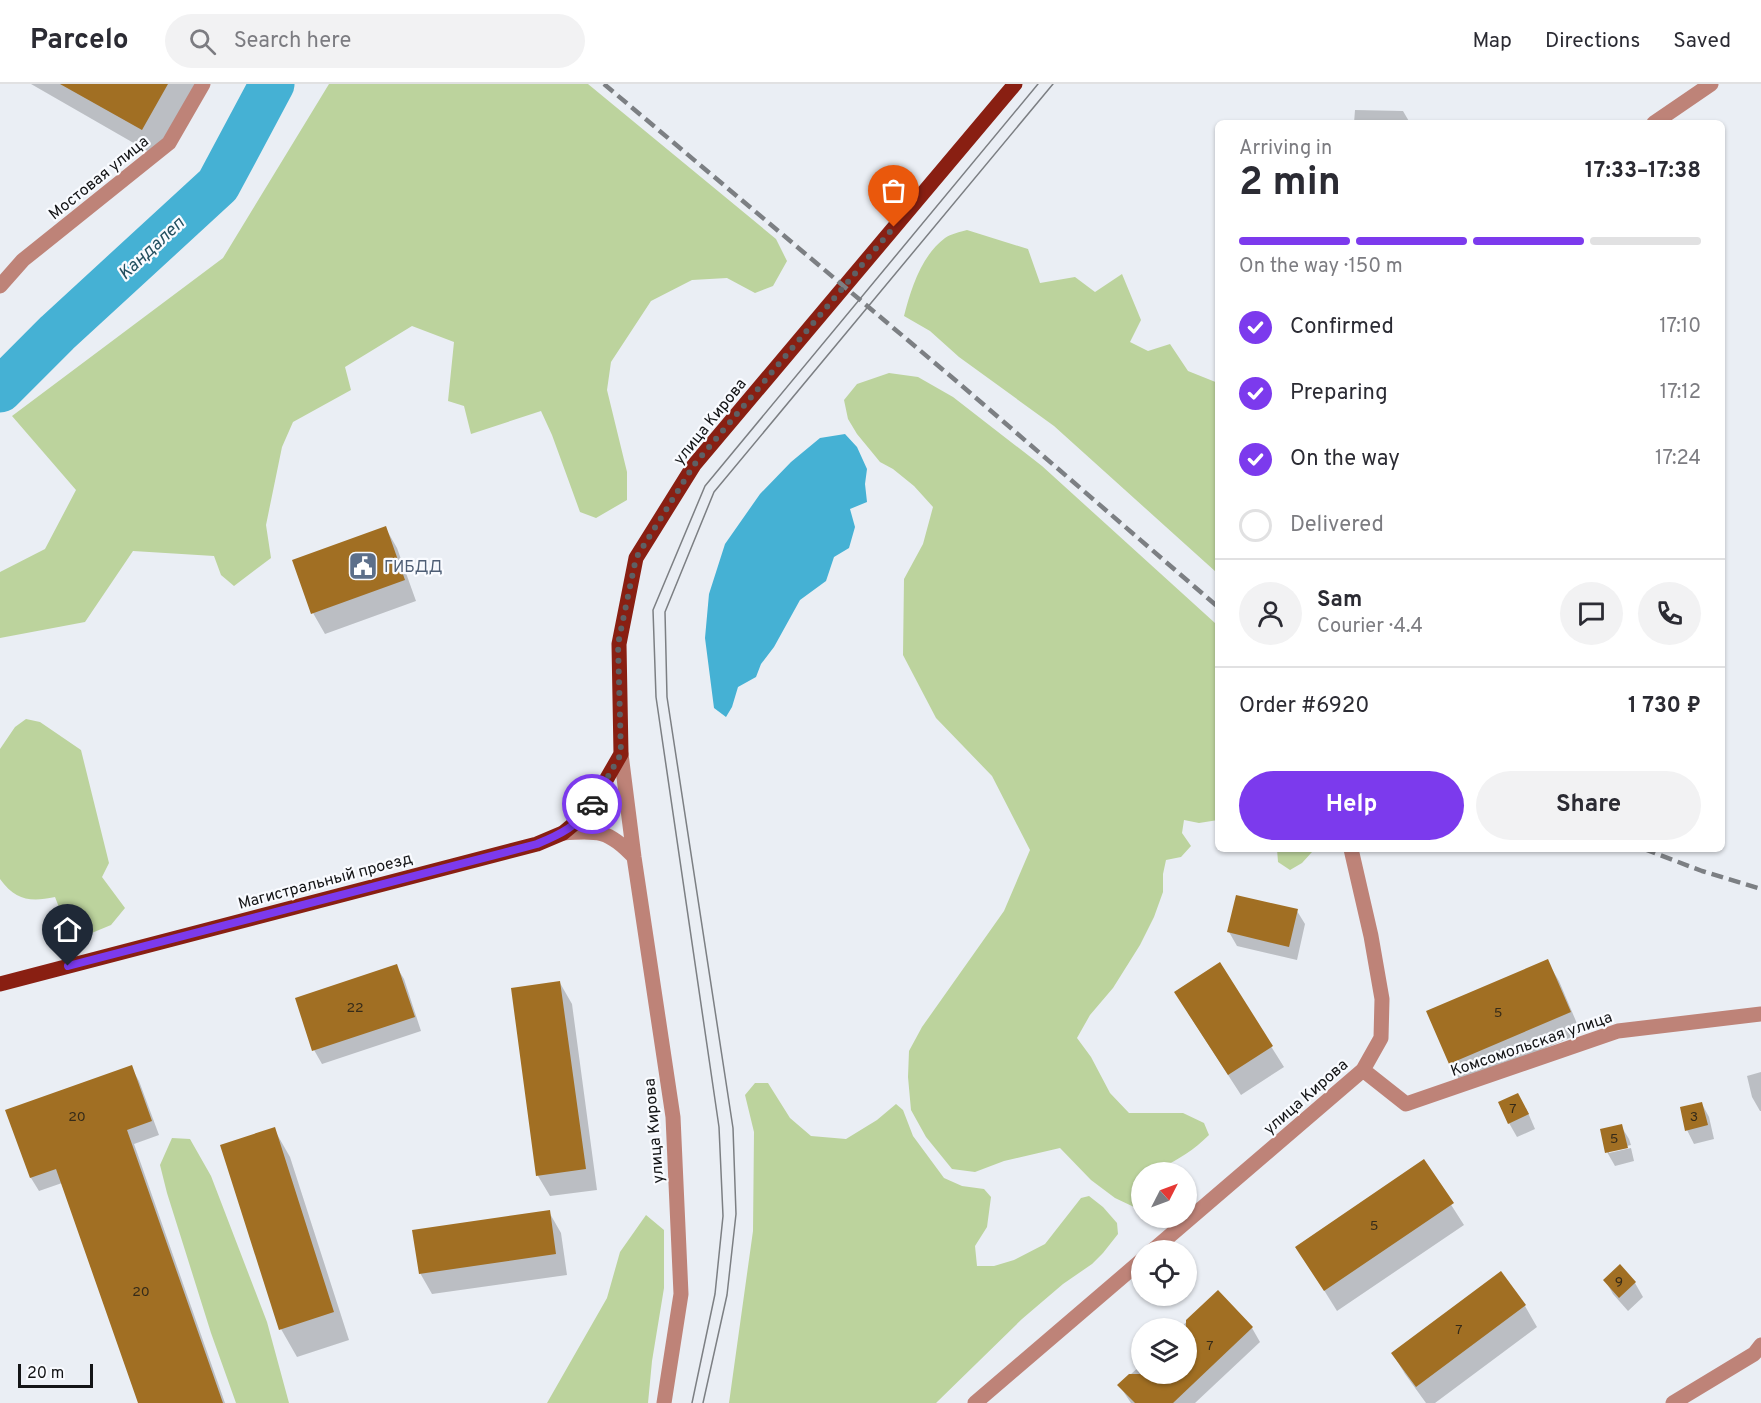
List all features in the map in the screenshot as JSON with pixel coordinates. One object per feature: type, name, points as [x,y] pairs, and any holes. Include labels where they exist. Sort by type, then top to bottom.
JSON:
[{"type":"main road","name":"улица Кирова","points":[[621,754],[618,644],[636,558],[694,465],[1015,84]]},
{"type":"main road","name":"Магистральный проезд","points":[[0,984],[537,844],[563,833],[586,813],[621,754]]},
{"type":"street","name":"Мостовая улица","points":[[0,286],[23,260],[169,143],[203,84]]},
{"type":"street","points":[[1658,120],[1711,84]]},
{"type":"street","name":"улица Кирова","points":[[621,754],[672,1117],[681,1294],[664,1403]]},
{"type":"street","points":[[563,833],[589,831],[604,833],[623,845],[634,857]]},
{"type":"street","name":"улица Кирова","points":[[1165,1240],[1363,1070],[1381,1038],[1382,999],[1371,936],[1352,852]]},
{"type":"street","name":"Комсомольская улица","points":[[1363,1070],[1406,1104],[1618,1031],[1761,1014]]},
{"type":"street","points":[[975,1403],[1131,1269]]},
{"type":"street","points":[[1673,1403],[1754,1354],[1761,1345]]},
{"type":"green space","points":[[329,84],[588,84],[776,239],[787,261],[773,286],[755,293],[727,278],[692,280],[651,301],[611,362],[607,390],[627,472],[627,500],[596,518],[580,512],[541,411],[471,434],[464,406],[448,401],[454,342],[412,326],[345,367],[351,390],[293,422],[282,447],[266,525],[271,558],[234,586],[221,575],[214,556],[133,551],[85,622],[0,638],[0,572],[45,549],[76,490],[12,416],[223,258]]},
{"type":"green space","points":[[967,230],[1028,249],[1040,283],[1075,277],[1095,292],[1122,274],[1141,320],[1130,342],[1148,351],[1170,344],[1188,371],[1215,382],[1215,571],[1054,426],[959,357],[930,331],[904,316],[923,263],[937,245],[953,234]]},
{"type":"green space","points":[[889,373],[918,377],[953,397],[1042,466],[1215,623],[1215,820],[1199,823],[1184,820],[1182,833],[1191,846],[1181,857],[1166,860],[1163,892],[1140,945],[1113,988],[1090,1015],[1077,1038],[1091,1057],[1110,1093],[1129,1113],[1183,1113],[1204,1123],[1209,1135],[1172,1162],[1131,1162],[1131,1206],[1115,1198],[1091,1180],[1060,1148],[1004,1161],[975,1172],[952,1169],[926,1137],[911,1110],[908,1077],[909,1051],[922,1027],[1004,911],[1030,850],[992,776],[936,718],[903,655],[904,579],[923,544],[933,507],[914,486],[880,462],[848,419],[844,400],[857,384]]},
{"type":"green space","points":[[26,719],[40,722],[81,750],[109,863],[102,877],[125,908],[111,925],[82,937],[69,933],[55,897],[24,898],[12,892],[0,879],[0,749],[15,727]]},
{"type":"green space","points":[[1277,852],[1312,852],[1302,863],[1290,870],[1278,862]]},
{"type":"green space","points":[[755,1083],[768,1083],[790,1118],[811,1136],[846,1139],[877,1120],[896,1104],[903,1110],[913,1136],[944,1178],[962,1186],[984,1189],[991,1197],[987,1227],[975,1246],[977,1266],[994,1266],[1014,1260],[1045,1244],[1081,1198],[1089,1196],[1117,1223],[1118,1234],[1092,1264],[1063,1284],[1022,1319],[936,1403],[729,1403],[753,1231],[754,1132],[745,1095]]},
{"type":"green space","points":[[172,1138],[190,1139],[211,1176],[267,1322],[289,1403],[236,1403],[211,1333],[160,1165]]},
{"type":"green space","points":[[646,1215],[664,1230],[664,1288],[652,1361],[648,1403],[547,1403],[607,1298],[620,1252]]},
{"type":"water","points":[[845,434],[857,447],[867,469],[865,484],[867,502],[850,509],[855,527],[849,548],[834,557],[826,581],[800,600],[774,647],[761,664],[756,677],[738,687],[732,707],[726,717],[714,708],[705,638],[709,594],[725,544],[760,494],[791,462],[820,438]]},
{"type":"building","points":[[60,84],[168,84],[142,130]]},
{"type":"building","points":[[386,526],[405,580],[311,614],[292,560]]},
{"type":"building","points":[[1236,895],[1298,909],[1289,947],[1227,932]]},
{"type":"building","points":[[1548,959],[1571,1012],[1449,1064],[1426,1011]]},
{"type":"building","points":[[1220,962],[1273,1046],[1228,1075],[1174,992]]},
{"type":"building","points":[[397,964],[415,1017],[312,1051],[295,998]]},
{"type":"building","points":[[560,981],[586,1169],[536,1176],[511,988]]},
{"type":"building","points":[[132,1065],[152,1121],[127,1130],[223,1403],[138,1403],[56,1169],[30,1178],[5,1110]]},
{"type":"building","points":[[1518,1093],[1529,1114],[1508,1124],[1498,1102]]},
{"type":"building","points":[[1702,1102],[1708,1125],[1685,1131],[1680,1107]]},
{"type":"building","points":[[1622,1124],[1628,1148],[1605,1153],[1600,1129]]},
{"type":"building","points":[[275,1127],[334,1312],[279,1330],[220,1145]]},
{"type":"building","points":[[1424,1159],[1454,1203],[1324,1291],[1295,1247]]},
{"type":"building","points":[[550,1210],[556,1254],[419,1274],[412,1230]]},
{"type":"building","points":[[1620,1264],[1636,1282],[1619,1298],[1603,1280]]},
{"type":"building","points":[[1501,1271],[1526,1305],[1416,1387],[1391,1353]]},
{"type":"building","points":[[1218,1290],[1253,1327],[1197,1380],[1197,1318],[1188,1318]]},
{"type":"building","points":[[1131,1374],[1131,1384],[1193,1384],[1173,1403],[1135,1403],[1117,1385]]},
{"type":"waterway","name":"Кандалеп","points":[[0,390],[57,333],[218,185],[272,84]]},
{"type":"tram line","points":[[692,1403],[715,1294],[723,1216],[719,1127],[656,697],[653,610],[705,486],[1038,84]]},
{"type":"tram line","points":[[703,1403],[727,1295],[736,1214],[733,1128],[667,697],[665,612],[714,492],[1053,84]]},
{"type":"railway","points":[[604,84],[961,385],[1215,604]]},
{"type":"railway","points":[[1652,852],[1702,871],[1761,889]]},
{"type":"way so far","points":[[592,804],[621,754],[618,644],[636,558],[694,465],[894,227]]},
{"type":"place","name":"ГИБДД","points":[[363,566]]},
{"type":"route","points":[[68,966],[537,844],[563,833],[586,813],[592,804]]}]
